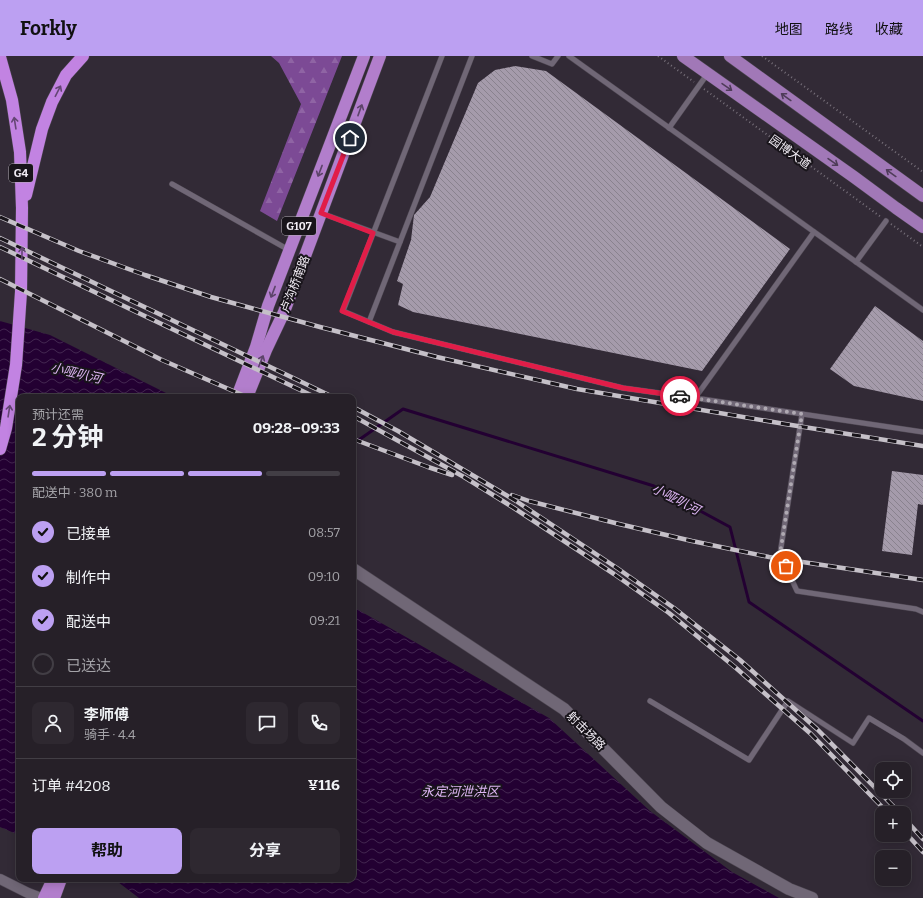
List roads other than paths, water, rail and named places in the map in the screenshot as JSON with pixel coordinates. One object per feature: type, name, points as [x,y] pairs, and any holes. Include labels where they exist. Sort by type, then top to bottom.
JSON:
[{"type":"highway","points":[[22,208],[42,129],[52,102],[66,75],[83,56]]},
{"type":"highway","name":"卢沟桥南路","points":[[239,394],[256,348],[268,306],[364,56]]},
{"type":"highway","name":"卢沟桥南路","points":[[248,394],[266,350],[284,312],[380,56]]},
{"type":"highway","name":"G4","points":[[0,57],[12,100],[20,152],[22,208],[21,292],[16,366],[6,428],[0,449]]},
{"type":"highway","points":[[44,898],[56,882]]},
{"type":"highway","points":[[54,898],[57,882]]},
{"type":"main road","name":"园博大道","points":[[684,56],[923,227]]},
{"type":"main road","points":[[730,56],[923,196]]},
{"type":"street","name":"射击场路","points":[[356,572],[564,709],[661,807],[707,843],[789,889],[812,898]]},
{"type":"street","points":[[0,879],[41,898]]},
{"type":"lane","points":[[442,56],[342,311],[393,332],[623,388],[923,432]]},
{"type":"lane","points":[[370,322],[472,56]]},
{"type":"lane","points":[[532,56],[552,64],[558,56]]},
{"type":"lane","points":[[569,56],[923,310]]},
{"type":"lane","points":[[669,128],[708,73]]},
{"type":"lane","points":[[172,184],[290,251]]},
{"type":"lane","points":[[321,213],[400,242]]},
{"type":"lane","points":[[856,262],[886,221]]},
{"type":"lane","points":[[695,398],[814,232]]},
{"type":"lane","points":[[802,414],[780,554],[797,591],[916,609],[923,612]]},
{"type":"lane","points":[[650,702],[749,760],[788,701],[853,743],[869,718],[904,739],[923,753]]},
{"type":"water","points":[[0,321],[50,335],[168,394],[16,394],[16,834],[0,827]]},
{"type":"water","name":"永定河泄洪区","points":[[356,609],[549,718],[650,811],[732,872],[779,898],[139,898],[118,882],[356,882]]},
{"type":"waterway","name":"小哑叭河","points":[[356,442],[403,409],[654,486],[730,527],[749,602],[923,721]]},
{"type":"railway","points":[[0,217],[79,251],[211,297],[437,357],[577,389],[923,446]]},
{"type":"railway","points":[[0,238],[327,394]]},
{"type":"railway","points":[[0,247],[309,394]]},
{"type":"railway","points":[[0,279],[162,360],[240,394]]},
{"type":"railway","points":[[356,409],[398,431],[516,501],[674,608],[740,660],[817,729],[893,806]]},
{"type":"railway","points":[[356,418],[464,477],[514,508],[614,574],[669,613],[736,668],[811,734],[881,806]]},
{"type":"railway","points":[[356,440],[452,475]]},
{"type":"railway","points":[[512,495],[529,501],[619,524],[769,557],[923,580]]},
{"type":"railway","points":[[911,826],[923,839]]},
{"type":"railway","points":[[911,839],[923,852]]}]
